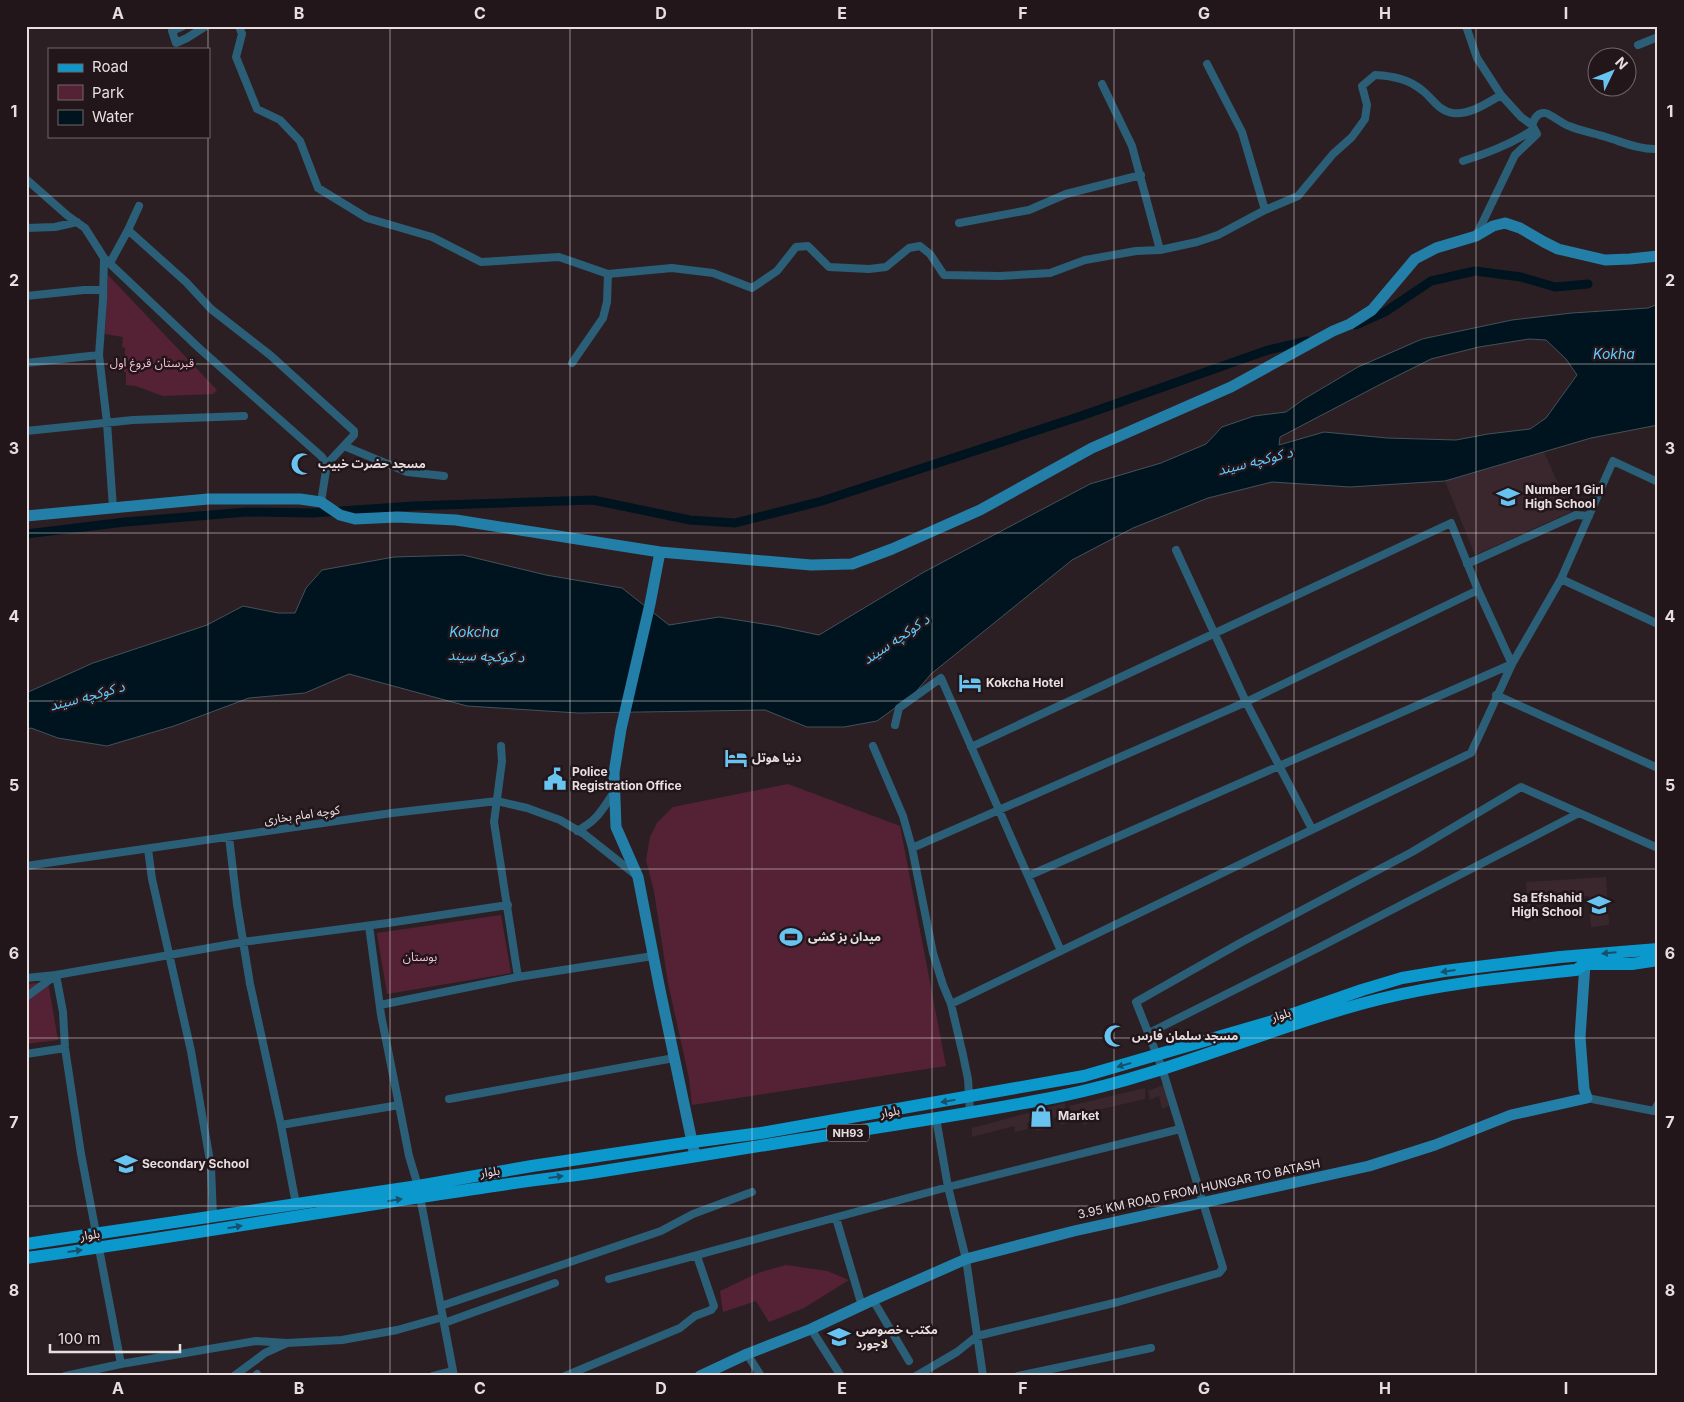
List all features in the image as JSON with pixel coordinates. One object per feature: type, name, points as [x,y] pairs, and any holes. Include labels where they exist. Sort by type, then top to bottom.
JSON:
[{"type":"main road","name":"بلوار","points":[[419,1191],[532,1166],[762,1133],[1084,1076],[1273,1021],[1402,978],[1560,957],[1658,948]]},
{"type":"main road","name":"بلوار","points":[[26,1258],[201,1232],[336,1204],[419,1191],[694,1156],[868,1130],[1067,1095],[1192,1060],[1257,1037],[1378,999],[1433,987],[1576,970],[1585,964],[1632,964],[1658,960]]},
{"type":"main road","name":"بلوار","points":[[26,1244],[296,1204],[336,1204]]},
{"type":"street","points":[[183,26],[172,32],[176,43],[188,38],[206,26]]},
{"type":"street","points":[[239,26],[242,34],[236,57],[257,109],[280,120],[300,141],[318,188],[367,218],[432,237],[481,262],[559,257],[608,274],[672,268],[713,273],[752,288],[777,271],[796,247],[808,246],[830,267],[870,269],[886,267],[908,248],[920,246],[930,254],[944,275],[1000,276],[1050,273],[1085,260],[1136,251],[1160,250],[1197,242],[1218,236],[1266,210],[1298,196],[1333,154],[1352,137],[1365,119],[1367,105],[1362,86],[1375,75],[1392,76],[1405,80],[1422,90],[1443,111],[1455,113],[1474,109],[1500,95]]},
{"type":"street","points":[[1466,26],[1477,58],[1500,95],[1533,127],[1536,135],[1515,156],[1476,236]]},
{"type":"street","points":[[1638,45],[1658,38]]},
{"type":"street","points":[[1207,64],[1242,132],[1266,210]]},
{"type":"street","points":[[1102,84],[1132,146],[1160,250]]},
{"type":"street","points":[[1463,162],[1495,151],[1520,138],[1533,127],[1534,119],[1544,113],[1578,130],[1634,146],[1658,149]]},
{"type":"street","points":[[960,223],[1029,210],[1066,194],[1140,175]]},
{"type":"street","points":[[26,179],[85,228],[107,261],[200,349],[321,456],[327,464]]},
{"type":"street","points":[[113,508],[107,423],[99,354],[103,290],[107,261],[128,230],[139,206]]},
{"type":"street","points":[[26,228],[55,227],[77,222]]},
{"type":"street","points":[[26,516],[208,499],[300,499],[320,502],[340,515],[355,519],[397,517],[456,520],[660,552],[812,565],[852,564],[892,549],[980,510],[1092,448],[1231,386],[1350,324],[1372,310],[1415,259],[1436,248],[1476,236],[1492,226],[1505,223],[1520,228],[1558,249],[1605,260],[1630,260],[1658,256]]},
{"type":"street","points":[[128,230],[186,282],[211,309],[270,355],[354,431],[354,435],[327,464],[320,502]]},
{"type":"street","points":[[572,363],[603,318],[607,302],[608,274]]},
{"type":"street","points":[[26,296],[103,290]]},
{"type":"street","points":[[26,362],[99,354]]},
{"type":"street","points":[[26,430],[133,420],[244,416]]},
{"type":"street","points":[[344,446],[407,472],[444,476]]},
{"type":"street","points":[[951,1004],[1471,753],[1496,695],[1512,664],[1561,579],[1613,461],[1658,482]]},
{"type":"street","points":[[1467,564],[1576,515],[1589,516]]},
{"type":"street","points":[[972,747],[1451,523],[1478,590],[1512,664]]},
{"type":"street","points":[[1176,550],[1246,702],[1312,829]]},
{"type":"street","points":[[660,552],[622,728],[614,773],[614,792],[616,827],[638,877],[694,1156]]},
{"type":"street","points":[[1561,579],[1658,624]]},
{"type":"street","points":[[912,848],[1246,702],[1478,590]]},
{"type":"street","points":[[1028,876],[1512,664]]},
{"type":"street","points":[[894,725],[899,708],[942,678],[1061,951]]},
{"type":"street","points":[[1496,695],[1658,768]]},
{"type":"street","points":[[501,746],[502,760],[494,822],[518,977]]},
{"type":"street","points":[[873,746],[903,816],[912,848],[933,953],[942,985],[951,1004],[968,1080],[970,1112]]},
{"type":"street","points":[[916,1376],[957,1352],[977,1336],[1118,1302],[1219,1273],[1223,1268],[1158,1055],[1136,1002],[1240,943],[1412,852],[1521,787],[1658,848]]},
{"type":"street","points":[[577,831],[591,823],[599,815],[614,792]]},
{"type":"street","name":"کوچه امام بخاری","points":[[26,866],[392,813],[497,801],[526,808],[560,820],[638,877]]},
{"type":"street","points":[[1149,1033],[1579,813]]},
{"type":"street","points":[[229,837],[250,984],[296,1204]]},
{"type":"street","points":[[148,849],[152,879],[191,1051],[211,1167],[213,1217]]},
{"type":"street","points":[[26,978],[56,975],[243,942],[369,926],[508,905]]},
{"type":"street","points":[[369,926],[380,1005],[409,1156],[419,1191],[453,1374],[433,1376]]},
{"type":"street","points":[[380,1005],[518,977],[653,956]]},
{"type":"street","points":[[1585,964],[1580,1037],[1584,1089],[1587,1098],[1654,1111],[1658,1104]]},
{"type":"street","points":[[26,997],[56,975]]},
{"type":"street","points":[[56,975],[63,1012],[65,1048],[82,1154],[121,1364]]},
{"type":"street","points":[[26,1054],[65,1048]]},
{"type":"street","points":[[449,1099],[674,1058]]},
{"type":"street","name":"3.95 KM ROAD FROM HUNGAR TO BATASH","points":[[700,1376],[747,1354],[811,1329],[966,1259],[1074,1231],[1370,1166],[1435,1145],[1511,1115],[1587,1098]]},
{"type":"street","points":[[281,1125],[399,1105]]},
{"type":"street","points":[[936,1118],[948,1187],[966,1259],[983,1376]]},
{"type":"street","points":[[609,1279],[948,1187],[1180,1129]]},
{"type":"street","points":[[441,1306],[661,1231],[693,1214],[752,1192]]},
{"type":"street","points":[[836,1218],[862,1306]]},
{"type":"street","points":[[566,1375],[680,1328],[695,1316],[711,1310],[714,1306],[697,1256]]},
{"type":"street","points":[[65,1376],[121,1364],[256,1341],[287,1343],[342,1340],[396,1330],[443,1320],[555,1283]]},
{"type":"street","points":[[872,1300],[909,1361]]},
{"type":"street","points":[[811,1329],[841,1376]]},
{"type":"street","points":[[234,1376],[265,1353],[287,1343]]},
{"type":"street","points":[[1018,1376],[1150,1348]]},
{"type":"street","points":[[747,1354],[761,1376]]},
{"type":"shaded area","name":"Number 1 Girl High School","points":[[1544,452],[1571,512],[1475,555],[1445,481]]},
{"type":"shaded area","name":"Sa Efshahid High School","points":[[1606,877],[1609,925],[1591,927],[1589,896],[1545,899],[1545,911],[1528,912],[1526,882]]},
{"type":"shaded area","points":[[1165,1084],[1169,1106],[1162,1109],[1159,1096],[1150,1100],[1148,1091]]},
{"type":"shaded area","points":[[1145,1088],[1145,1099],[1089,1112],[1089,1123],[1083,1125],[1082,1112],[1077,1113],[1077,1119],[1070,1120],[1069,1106]]},
{"type":"shaded area","points":[[1065,1103],[1066,1123],[1061,1125],[1060,1116],[1051,1119],[1051,1127],[1036,1131],[1035,1121],[1027,1123],[1028,1129],[1015,1132],[1014,1126],[972,1137],[972,1128]]},
{"type":"green space","name":"قبرستان قروغ اول","points":[[108,275],[217,390],[213,394],[163,396],[136,386],[126,385],[126,372],[124,372],[125,348],[122,347],[123,337],[105,334]]},
{"type":"green space","name":"میدان بز کشی","points":[[788,784],[900,826],[946,1066],[692,1105],[689,1078],[668,983],[654,891],[646,860],[650,837],[657,823],[673,807]]},
{"type":"green space","name":"بوستان","points":[[501,915],[511,973],[387,994],[377,933]]},
{"type":"green space","points":[[48,982],[58,1040],[26,1044],[26,984]]},
{"type":"green space","points":[[786,1265],[827,1271],[849,1280],[804,1308],[769,1322],[756,1301],[723,1312],[720,1291],[758,1273]]},
{"type":"water","name":"Kokcha","points":[[1658,304],[1658,425],[1591,438],[1445,481],[1350,487],[1272,482],[1208,498],[1133,528],[1072,560],[931,674],[914,694],[877,721],[844,727],[807,727],[765,710],[578,713],[467,706],[349,674],[305,693],[249,698],[174,726],[107,746],[58,738],[31,728],[26,730],[26,693],[93,663],[207,625],[243,606],[278,613],[295,613],[306,588],[322,570],[394,557],[463,555],[546,575],[622,588],[669,625],[719,617],[819,635],[924,572],[1090,484],[1161,463],[1206,444],[1222,427],[1254,416],[1286,412],[1358,367],[1422,339],[1512,320],[1572,313],[1648,308]],"holes":[[[1529,339],[1546,340],[1566,359],[1577,375],[1546,418],[1530,429],[1456,440],[1387,438],[1324,432],[1279,445],[1280,437],[1431,359],[1479,347]]]},
{"type":"waterway","points":[[1356,325],[1385,312],[1431,281],[1475,271],[1521,277],[1555,287],[1588,284]]},
{"type":"waterway","points":[[26,534],[125,522],[247,512],[312,513],[413,506],[593,500],[690,520],[735,523],[822,501],[1081,416],[1268,350],[1307,341]]},
{"type":"place","name":"مسجد حضرت خبیب","points":[[302,464]]},
{"type":"place","name":"Number 1 Girl High School","points":[[1508,497]]},
{"type":"place","name":"Kokcha Hotel","points":[[970,683]]},
{"type":"place","name":"دنیا هوتل","points":[[736,758]]},
{"type":"place","name":"Police Registration Office","points":[[555,779]]},
{"type":"place","name":"Sa Efshahid High School","points":[[1599,905]]},
{"type":"place","name":"میدان بز کشی","points":[[791,937]]},
{"type":"place","name":"مسجد سلمان فارس","points":[[1115,1036]]},
{"type":"place","name":"Market","points":[[1041,1116]]},
{"type":"place","name":"Secondary School","points":[[126,1164]]},
{"type":"place","name":"مکتب خصوصی لاجورد","points":[[839,1337]]},
{"type":"water label","name":"Kokha","points":[[1614,354]]},
{"type":"water label","name":"د کوکچه سیند","points":[[1255,461]]},
{"type":"water label","name":"د کوکچه سیند","points":[[896,639]]},
{"type":"water label","name":"د کوکچه سیند","points":[[486,656]]},
{"type":"water label","name":"د کوکچه سیند","points":[[87,696]]}]
